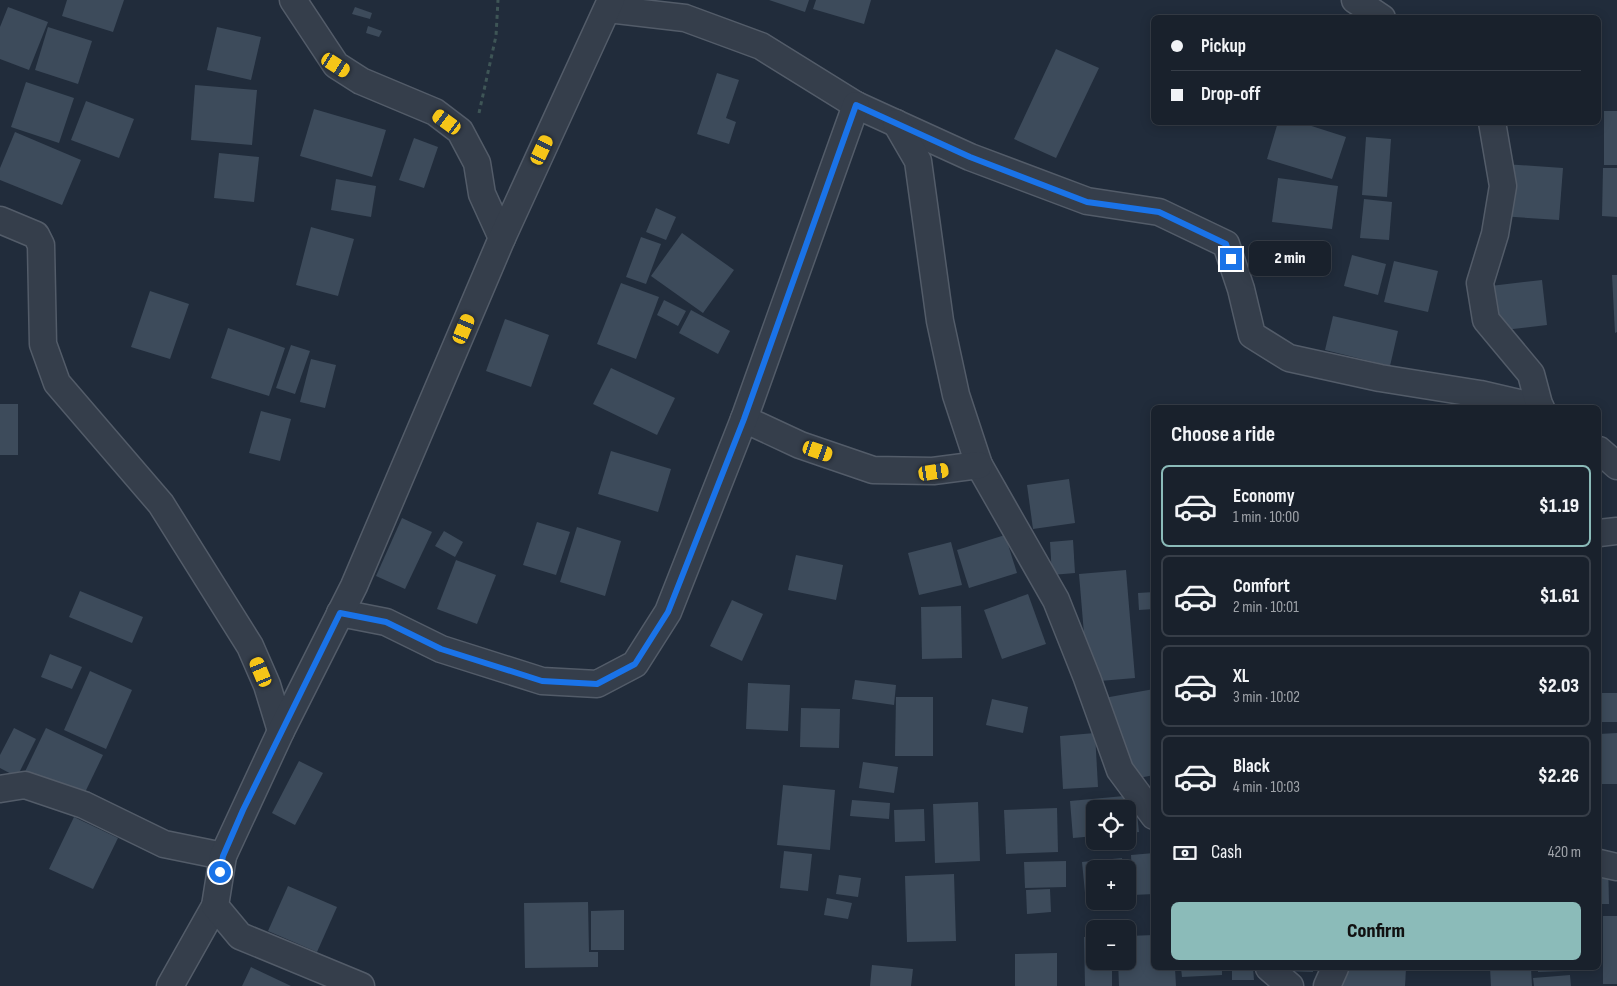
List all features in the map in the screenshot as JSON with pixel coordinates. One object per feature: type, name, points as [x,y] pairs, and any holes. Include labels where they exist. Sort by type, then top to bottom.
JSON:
[{"type":"street","points":[[293,0],[336,65],[361,81],[434,112],[460,131],[477,163],[482,194],[502,238]]},
{"type":"street","points":[[1355,0],[1378,15]]},
{"type":"street","points":[[170,986],[215,906],[223,856],[281,731],[354,586],[502,238],[609,4],[685,18],[761,46],[856,105],[970,157],[1087,202],[1159,212],[1226,244],[1241,289],[1252,335],[1289,358],[1380,378],[1480,394],[1531,405]]},
{"type":"street","points":[[340,613],[386,622],[441,649],[542,681],[597,684],[635,664],[668,612],[744,419],[856,105]]},
{"type":"street","points":[[896,123],[918,162],[940,321],[956,394],[979,465],[1056,600],[1087,678],[1120,770],[1151,812]]},
{"type":"street","points":[[1493,125],[1503,186],[1495,234],[1480,283],[1486,320],[1531,374],[1539,405]]},
{"type":"street","points":[[0,220],[36,235],[41,245],[43,344],[57,383],[161,504],[250,646],[267,685],[281,731]]},
{"type":"street","points":[[744,419],[800,445],[873,470],[934,472],[979,465]]},
{"type":"street","points":[[1601,452],[1617,466]]},
{"type":"street","points":[[1601,533],[1617,531]]},
{"type":"street","points":[[0,789],[25,785],[84,805],[164,844],[223,856]]},
{"type":"street","points":[[1601,863],[1617,867]]},
{"type":"street","points":[[215,906],[240,936],[361,986]]},
{"type":"street","points":[[1271,970],[1290,986]]},
{"type":"street","points":[[1326,986],[1333,970]]},
{"type":"path","points":[[479,115],[496,36],[498,0]]},
{"type":"building","points":[[67,0],[124,0],[113,32],[62,16]]},
{"type":"building","points":[[769,0],[809,0],[805,12]]},
{"type":"building","points":[[816,0],[871,0],[864,24],[813,9]]},
{"type":"building","points":[[8,7],[48,22],[29,70],[0,59],[0,27]]},
{"type":"building","points":[[355,7],[372,13],[370,19],[352,14]]},
{"type":"building","points":[[368,26],[382,31],[379,37],[366,33]]},
{"type":"building","points":[[48,27],[92,41],[78,84],[35,70]]},
{"type":"building","points":[[217,27],[261,37],[251,80],[207,70]]},
{"type":"building","points":[[1056,49],[1099,68],[1056,158],[1014,139]]},
{"type":"building","points":[[717,73],[739,80],[726,118],[736,122],[729,144],[697,134]]},
{"type":"building","points":[[26,82],[74,98],[59,143],[11,127]]},
{"type":"building","points":[[195,85],[257,90],[252,145],[191,140]]},
{"type":"building","points":[[86,101],[134,119],[119,158],[71,140]]},
{"type":"building","points":[[314,109],[386,130],[372,177],[300,156]]},
{"type":"building","points":[[1604,111],[1617,111],[1617,165],[1604,165]]},
{"type":"building","points":[[1277,125],[1308,125],[1346,137],[1332,179],[1267,159]]},
{"type":"building","points":[[15,132],[81,160],[62,205],[0,180],[0,168]]},
{"type":"building","points":[[1366,137],[1391,139],[1387,197],[1362,195]]},
{"type":"building","points":[[414,138],[438,147],[424,188],[399,180]]},
{"type":"building","points":[[219,153],[259,157],[254,202],[214,198]]},
{"type":"building","points":[[1504,164],[1563,168],[1559,220],[1500,216]]},
{"type":"building","points":[[1603,168],[1617,168],[1617,217],[1602,216]]},
{"type":"building","points":[[1278,178],[1338,186],[1332,229],[1272,222]]},
{"type":"building","points":[[336,179],[376,186],[371,217],[331,210]]},
{"type":"building","points":[[1364,199],[1392,202],[1389,240],[1360,238]]},
{"type":"building","points":[[656,208],[676,217],[666,240],[646,232]]},
{"type":"building","points":[[311,227],[354,239],[338,296],[296,285]]},
{"type":"building","points":[[682,233],[734,270],[703,313],[651,276]]},
{"type":"building","points":[[641,237],[661,244],[646,284],[626,277]]},
{"type":"building","points":[[1352,255],[1386,264],[1378,295],[1344,286]]},
{"type":"building","points":[[1394,261],[1438,271],[1428,312],[1384,302]]},
{"type":"building","points":[[1612,275],[1617,275],[1617,332],[1615,333]]},
{"type":"building","points":[[1542,280],[1547,325],[1487,332],[1482,287]]},
{"type":"building","points":[[621,283],[659,297],[636,359],[597,344]]},
{"type":"building","points":[[150,291],[189,304],[170,359],[131,347]]},
{"type":"building","points":[[664,300],[686,311],[678,326],[657,315]]},
{"type":"building","points":[[691,310],[730,331],[718,354],[679,333]]},
{"type":"building","points":[[1333,316],[1398,331],[1390,366],[1325,350]]},
{"type":"building","points":[[505,319],[549,335],[531,387],[486,371]]},
{"type":"building","points":[[228,328],[285,348],[269,396],[211,378]]},
{"type":"building","points":[[291,345],[310,351],[295,394],[276,388]]},
{"type":"building","points":[[311,359],[336,365],[325,408],[300,402]]},
{"type":"building","points":[[611,368],[675,398],[657,435],[593,404]]},
{"type":"building","points":[[0,404],[18,404],[18,455],[0,455]]},
{"type":"building","points":[[261,411],[291,419],[280,461],[249,453]]},
{"type":"building","points":[[611,451],[671,469],[658,512],[598,494]]},
{"type":"building","points":[[1069,479],[1075,523],[1033,529],[1027,485]]},
{"type":"building","points":[[402,518],[432,532],[405,589],[376,576]]},
{"type":"building","points":[[537,522],[570,532],[556,575],[523,565]]},
{"type":"building","points":[[577,527],[621,541],[605,596],[560,582]]},
{"type":"building","points":[[444,531],[463,542],[455,557],[435,546]]},
{"type":"building","points":[[1005,535],[1017,573],[969,588],[957,550]]},
{"type":"building","points":[[1073,540],[1075,573],[1052,575],[1050,542]]},
{"type":"building","points":[[951,542],[962,585],[919,595],[908,553]]},
{"type":"building","points":[[796,555],[843,565],[836,600],[788,590]]},
{"type":"building","points":[[456,560],[496,575],[477,624],[437,609]]},
{"type":"building","points":[[1126,570],[1135,678],[1088,682],[1079,574]]},
{"type":"building","points":[[80,591],[143,617],[132,643],[69,617]]},
{"type":"building","points":[[1151,592],[1151,609],[1139,610],[1138,593]]},
{"type":"building","points":[[1028,594],[1046,644],[1002,659],[984,610]]},
{"type":"building","points":[[732,600],[763,614],[742,661],[710,646]]},
{"type":"building","points":[[961,606],[962,658],[922,659],[921,607]]},
{"type":"building","points":[[50,654],[82,667],[72,689],[41,677]]},
{"type":"building","points":[[90,671],[132,690],[106,749],[64,730]]},
{"type":"building","points":[[855,680],[896,685],[894,705],[852,699]]},
{"type":"building","points":[[748,683],[790,685],[788,731],[746,729]]},
{"type":"building","points":[[1151,690],[1151,776],[1119,782],[1104,698]]},
{"type":"building","points":[[1601,693],[1617,693],[1617,722],[1601,722]]},
{"type":"building","points":[[896,697],[933,697],[933,756],[895,756]]},
{"type":"building","points":[[992,699],[1028,707],[1023,733],[986,725]]},
{"type":"building","points":[[801,708],[840,709],[839,748],[800,747]]},
{"type":"building","points":[[14,728],[36,739],[17,777],[0,768],[0,755]]},
{"type":"building","points":[[46,728],[103,755],[77,809],[20,782]]},
{"type":"building","points":[[1095,733],[1098,787],[1063,789],[1060,736]]},
{"type":"building","points":[[1617,733],[1617,784],[1601,784],[1601,734]]},
{"type":"building","points":[[299,761],[323,773],[295,825],[272,813]]},
{"type":"building","points":[[863,762],[898,767],[894,793],[859,788]]},
{"type":"building","points":[[783,785],[835,790],[830,850],[777,845]]},
{"type":"building","points":[[1135,795],[1136,800],[1086,800],[1086,837],[1073,838],[1070,801]]},
{"type":"building","points":[[852,800],[890,803],[889,819],[850,816]]},
{"type":"building","points":[[978,802],[980,861],[935,863],[933,804]]},
{"type":"building","points":[[1136,804],[1139,832],[1136,832]]},
{"type":"building","points":[[1057,808],[1058,852],[1006,854],[1004,810]]},
{"type":"building","points":[[924,809],[925,841],[895,842],[894,810]]},
{"type":"building","points":[[74,817],[118,838],[93,889],[49,869]]},
{"type":"building","points":[[784,851],[812,854],[808,891],[780,888]]},
{"type":"building","points":[[1151,853],[1151,894],[1136,895],[1136,860],[1131,860],[1131,855]]},
{"type":"building","points":[[1122,858],[1122,860],[1102,860]]},
{"type":"building","points":[[1601,860],[1608,860],[1609,904],[1601,904]]},
{"type":"building","points":[[1066,861],[1066,887],[1025,888],[1024,862]]},
{"type":"building","points":[[1082,862],[1086,862],[1086,903]]},
{"type":"building","points":[[954,874],[956,941],[907,942],[905,876]]},
{"type":"building","points":[[839,875],[861,878],[858,897],[836,894]]},
{"type":"building","points":[[288,886],[337,907],[317,952],[268,931]]},
{"type":"building","points":[[1050,889],[1051,912],[1027,914],[1026,890]]},
{"type":"building","points":[[827,898],[852,903],[848,919],[824,915]]},
{"type":"building","points":[[588,902],[589,952],[598,952],[598,967],[525,968],[524,903]]},
{"type":"building","points":[[624,910],[624,950],[591,950],[591,911]]},
{"type":"building","points":[[1603,916],[1617,916],[1617,984],[1603,984]]},
{"type":"building","points":[[1151,935],[1151,970],[1175,970],[1176,986],[1119,986],[1118,970],[1136,970],[1136,936]]},
{"type":"building","points":[[1084,937],[1086,937],[1086,970],[1112,970],[1112,986],[1085,986]]},
{"type":"building","points":[[1057,953],[1057,986],[1015,986],[1015,954]]},
{"type":"building","points":[[872,965],[913,969],[911,986],[870,986]]},
{"type":"building","points":[[251,967],[291,986],[242,986]]},
{"type":"building","points":[[1181,970],[1222,970],[1222,975],[1182,977]]},
{"type":"building","points":[[1232,970],[1253,970],[1254,980],[1232,980]]},
{"type":"building","points":[[1313,970],[1313,972],[1283,971]]},
{"type":"building","points":[[1331,970],[1406,970],[1405,986],[1331,986]]},
{"type":"building","points":[[1490,970],[1531,970],[1532,986],[1491,986]]},
{"type":"building","points":[[1538,970],[1565,970],[1565,971],[1538,972]]},
{"type":"building","points":[[1570,975],[1571,986],[1534,986],[1533,978]]},
{"type":"route","points":[[220,872],[223,856],[243,810],[340,613],[386,622],[441,649],[542,681],[597,684],[635,664],[668,612],[744,419],[856,105],[970,157],[1087,202],[1159,212],[1226,244],[1231,259]]}]
